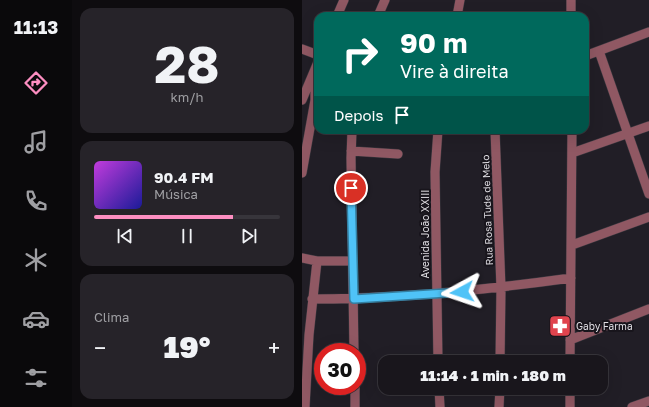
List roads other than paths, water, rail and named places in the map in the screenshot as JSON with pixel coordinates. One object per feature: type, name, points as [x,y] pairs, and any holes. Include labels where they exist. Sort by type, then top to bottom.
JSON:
[{"type":"street","points":[[339,12],[344,0]]},
{"type":"street","points":[[380,12],[385,0]]},
{"type":"street","points":[[458,12],[460,0]]},
{"type":"street","points":[[571,0],[571,12]]},
{"type":"street","points":[[589,55],[649,32]]},
{"type":"street","points":[[302,49],[314,54]]},
{"type":"street","points":[[599,51],[649,194]]},
{"type":"street","points":[[302,100],[314,74]]},
{"type":"street","points":[[302,173],[314,106]]},
{"type":"street","points":[[572,153],[649,126]]},
{"type":"street","points":[[352,134],[354,343]]},
{"type":"street","name":"Avenida João XXIII","points":[[438,134],[435,172],[438,355]]},
{"type":"street","name":"Rua Rosa Tude de Melo","points":[[495,134],[501,288],[500,355]]},
{"type":"street","points":[[570,355],[572,134]]},
{"type":"street","points":[[351,151],[398,154]]},
{"type":"street","points":[[572,245],[649,217]]},
{"type":"street","points":[[302,258],[317,261],[352,261]]},
{"type":"street","points":[[305,407],[312,299],[317,261]]},
{"type":"street","points":[[312,299],[354,299],[436,294],[501,288],[571,278]]},
{"type":"street","points":[[570,340],[649,309]]},
{"type":"street","points":[[355,395],[355,407]]},
{"type":"street","points":[[439,395],[440,407]]},
{"type":"street","points":[[499,407],[500,395]]},
{"type":"street","points":[[570,395],[570,407]]},
{"type":"street","points":[[632,407],[649,401]]},
{"type":"place","name":"Gaby Farma","points":[[560,326]]}]
